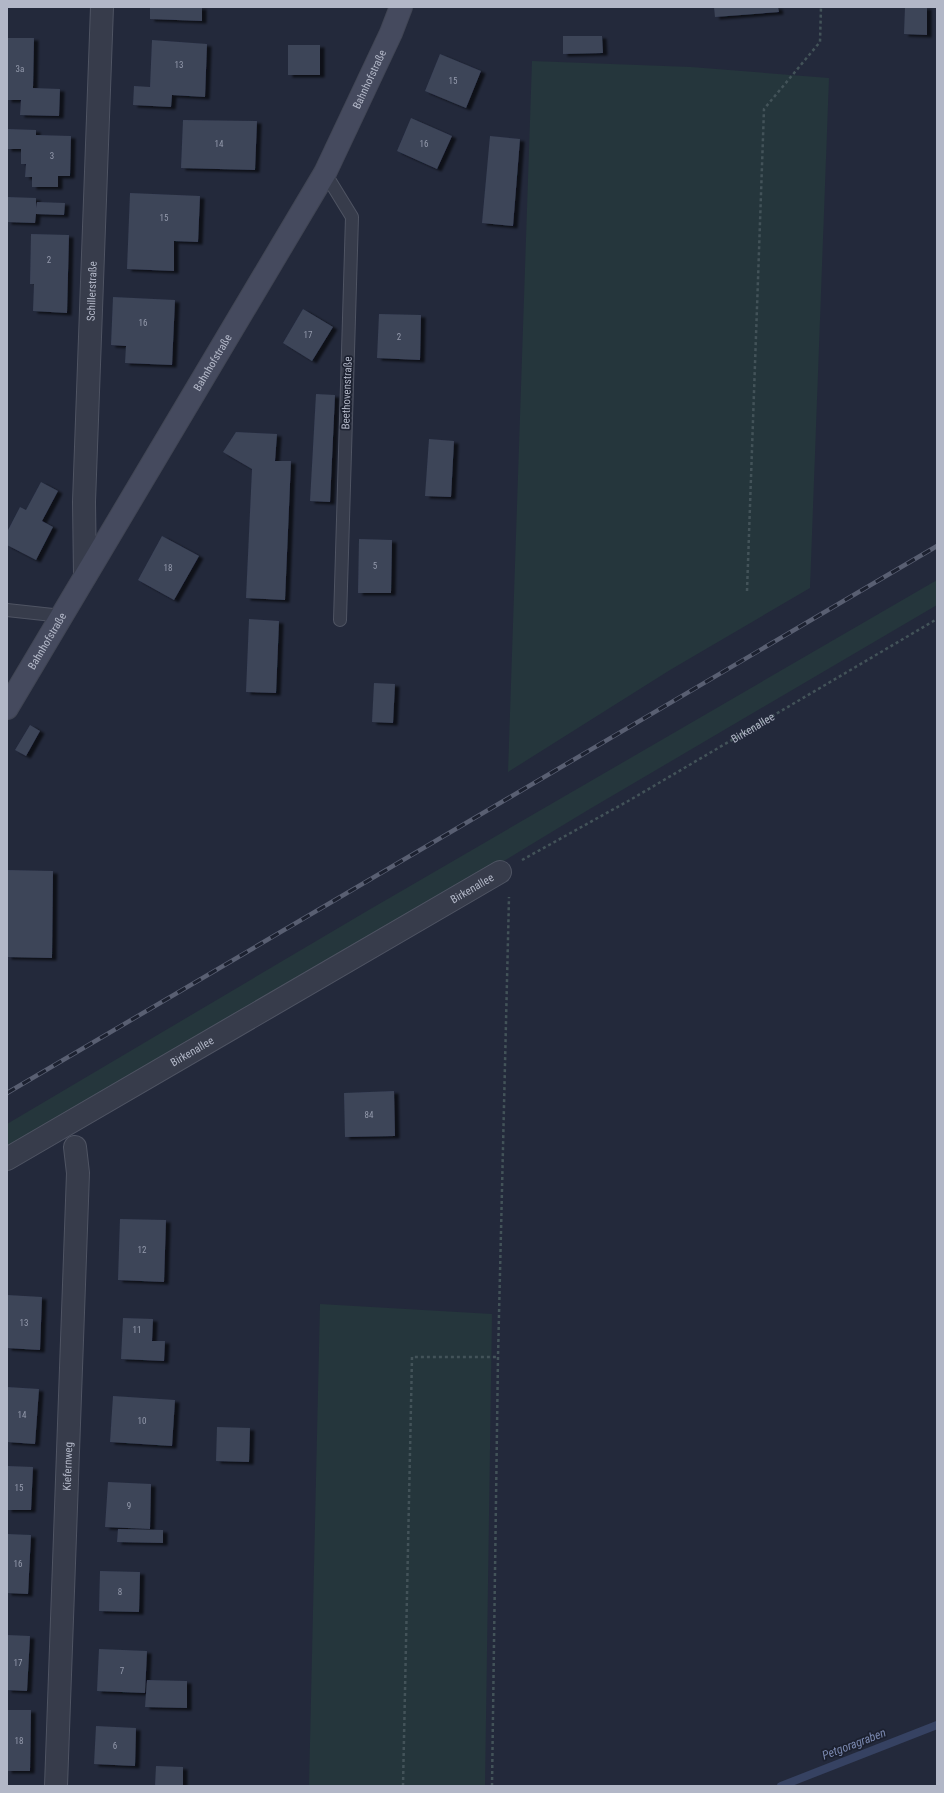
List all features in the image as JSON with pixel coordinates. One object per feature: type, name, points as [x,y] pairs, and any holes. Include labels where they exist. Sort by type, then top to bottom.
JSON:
[{"type":"main road","name":"Bahnhofstraße","points":[[7,708],[326,173],[391,33],[401,7]]},
{"type":"street","name":"Schillerstraße","points":[[86,576],[84,502],[102,7]]},
{"type":"street","name":"Birkenallee","points":[[7,1159],[500,872]]},
{"type":"street","name":"Kiefernweg","points":[[56,1786],[78,1173],[75,1147]]},
{"type":"lane","name":"Beethovenstraße","points":[[326,173],[352,217],[340,620]]},
{"type":"lane","points":[[7,610],[62,616]]},
{"type":"path","points":[[747,591],[764,109],[820,42],[821,7]]},
{"type":"path","name":"Birkenallee","points":[[500,872],[636,796],[937,619]]},
{"type":"path","points":[[492,1786],[498,1356],[510,885],[500,872]]},
{"type":"path","points":[[403,1786],[412,1358],[498,1356]]},
{"type":"shaded area","points":[[532,61],[691,67],[829,78],[810,588],[670,670],[508,772]]},
{"type":"shaded area","points":[[937,580],[937,605],[588,810],[281,996],[7,1148],[7,1124],[367,911]]},
{"type":"shaded area","points":[[320,1304],[492,1314],[485,1786],[309,1786]]},
{"type":"building","points":[[150,7],[202,7],[202,21],[150,19]]},
{"type":"building","points":[[714,7],[778,7],[779,12],[715,17]]},
{"type":"building","points":[[905,7],[927,7],[927,35],[904,34]]},
{"type":"building","points":[[563,36],[602,36],[603,53],[563,54]]},
{"type":"building","points":[[7,38],[34,38],[33,88],[60,89],[59,116],[20,115],[21,100],[7,100]]},
{"type":"building","points":[[152,40],[207,44],[205,97],[172,95],[171,107],[133,105],[134,86],[150,87]]},
{"type":"building","points":[[288,45],[320,45],[320,75],[288,75]]},
{"type":"building","points":[[440,54],[481,71],[466,108],[425,91]]},
{"type":"building","points":[[411,118],[452,136],[437,169],[397,151]]},
{"type":"building","points":[[183,120],[257,121],[255,170],[181,168]]},
{"type":"building","points":[[7,129],[36,130],[36,135],[71,136],[70,176],[58,176],[58,187],[32,187],[32,177],[25,177],[26,164],[21,164],[21,149],[7,149]]},
{"type":"building","points":[[490,136],[520,139],[513,226],[482,223]]},
{"type":"building","points":[[130,193],[200,196],[198,242],[174,241],[174,271],[127,269]]},
{"type":"building","points":[[7,197],[36,198],[36,208],[37,202],[65,203],[64,215],[36,214],[35,223],[7,222]]},
{"type":"building","points":[[31,234],[69,235],[67,313],[33,311],[34,284],[30,284]]},
{"type":"building","points":[[113,297],[175,300],[172,365],[125,363],[126,346],[111,345]]},
{"type":"building","points":[[303,309],[333,327],[312,361],[283,343]]},
{"type":"building","points":[[379,314],[421,315],[420,360],[377,358]]},
{"type":"building","points":[[316,394],[335,395],[330,502],[310,501]]},
{"type":"building","points":[[236,432],[277,434],[275,461],[291,461],[285,600],[246,598],[252,469],[223,452]]},
{"type":"building","points":[[429,439],[454,441],[451,497],[425,496]]},
{"type":"building","points":[[41,482],[58,491],[42,521],[53,527],[36,560],[7,545],[7,532],[20,507],[26,510]]},
{"type":"building","points":[[162,536],[199,556],[174,600],[138,580]]},
{"type":"building","points":[[359,539],[392,540],[391,593],[358,593]]},
{"type":"building","points":[[249,619],[279,621],[276,693],[246,692]]},
{"type":"building","points":[[374,683],[395,684],[393,723],[372,722]]},
{"type":"building","points":[[30,725],[40,731],[26,756],[15,750]]},
{"type":"building","points":[[7,870],[53,871],[52,958],[7,957]]},
{"type":"building","points":[[394,1091],[395,1136],[345,1137],[344,1093]]},
{"type":"building","points":[[120,1219],[166,1220],[164,1282],[118,1280]]},
{"type":"building","points":[[7,1295],[42,1297],[40,1350],[7,1348]]},
{"type":"building","points":[[123,1318],[153,1319],[152,1341],[165,1341],[164,1361],[121,1359]]},
{"type":"building","points":[[7,1387],[39,1389],[35,1444],[7,1442]]},
{"type":"building","points":[[113,1396],[175,1400],[172,1446],[110,1442]]},
{"type":"building","points":[[217,1427],[250,1428],[249,1462],[216,1461]]},
{"type":"building","points":[[7,1466],[33,1467],[31,1510],[7,1510]]},
{"type":"building","points":[[108,1482],[151,1484],[150,1529],[105,1527]]},
{"type":"building","points":[[118,1529],[163,1530],[163,1543],[117,1542]]},
{"type":"building","points":[[7,1534],[31,1535],[28,1594],[7,1593]]},
{"type":"building","points":[[100,1571],[140,1572],[139,1612],[99,1611]]},
{"type":"building","points":[[7,1635],[30,1636],[27,1691],[7,1690]]},
{"type":"building","points":[[99,1649],[147,1651],[145,1693],[97,1691]]},
{"type":"building","points":[[147,1680],[187,1681],[187,1708],[145,1707]]},
{"type":"building","points":[[7,1710],[31,1710],[30,1771],[7,1771]]},
{"type":"building","points":[[96,1726],[136,1728],[135,1766],[94,1764]]},
{"type":"building","points":[[156,1766],[183,1767],[183,1786],[155,1786]]},
{"type":"waterway","name":"Petgoragraben","points":[[781,1786],[937,1725]]},
{"type":"railway","points":[[7,1093],[937,546]]}]
